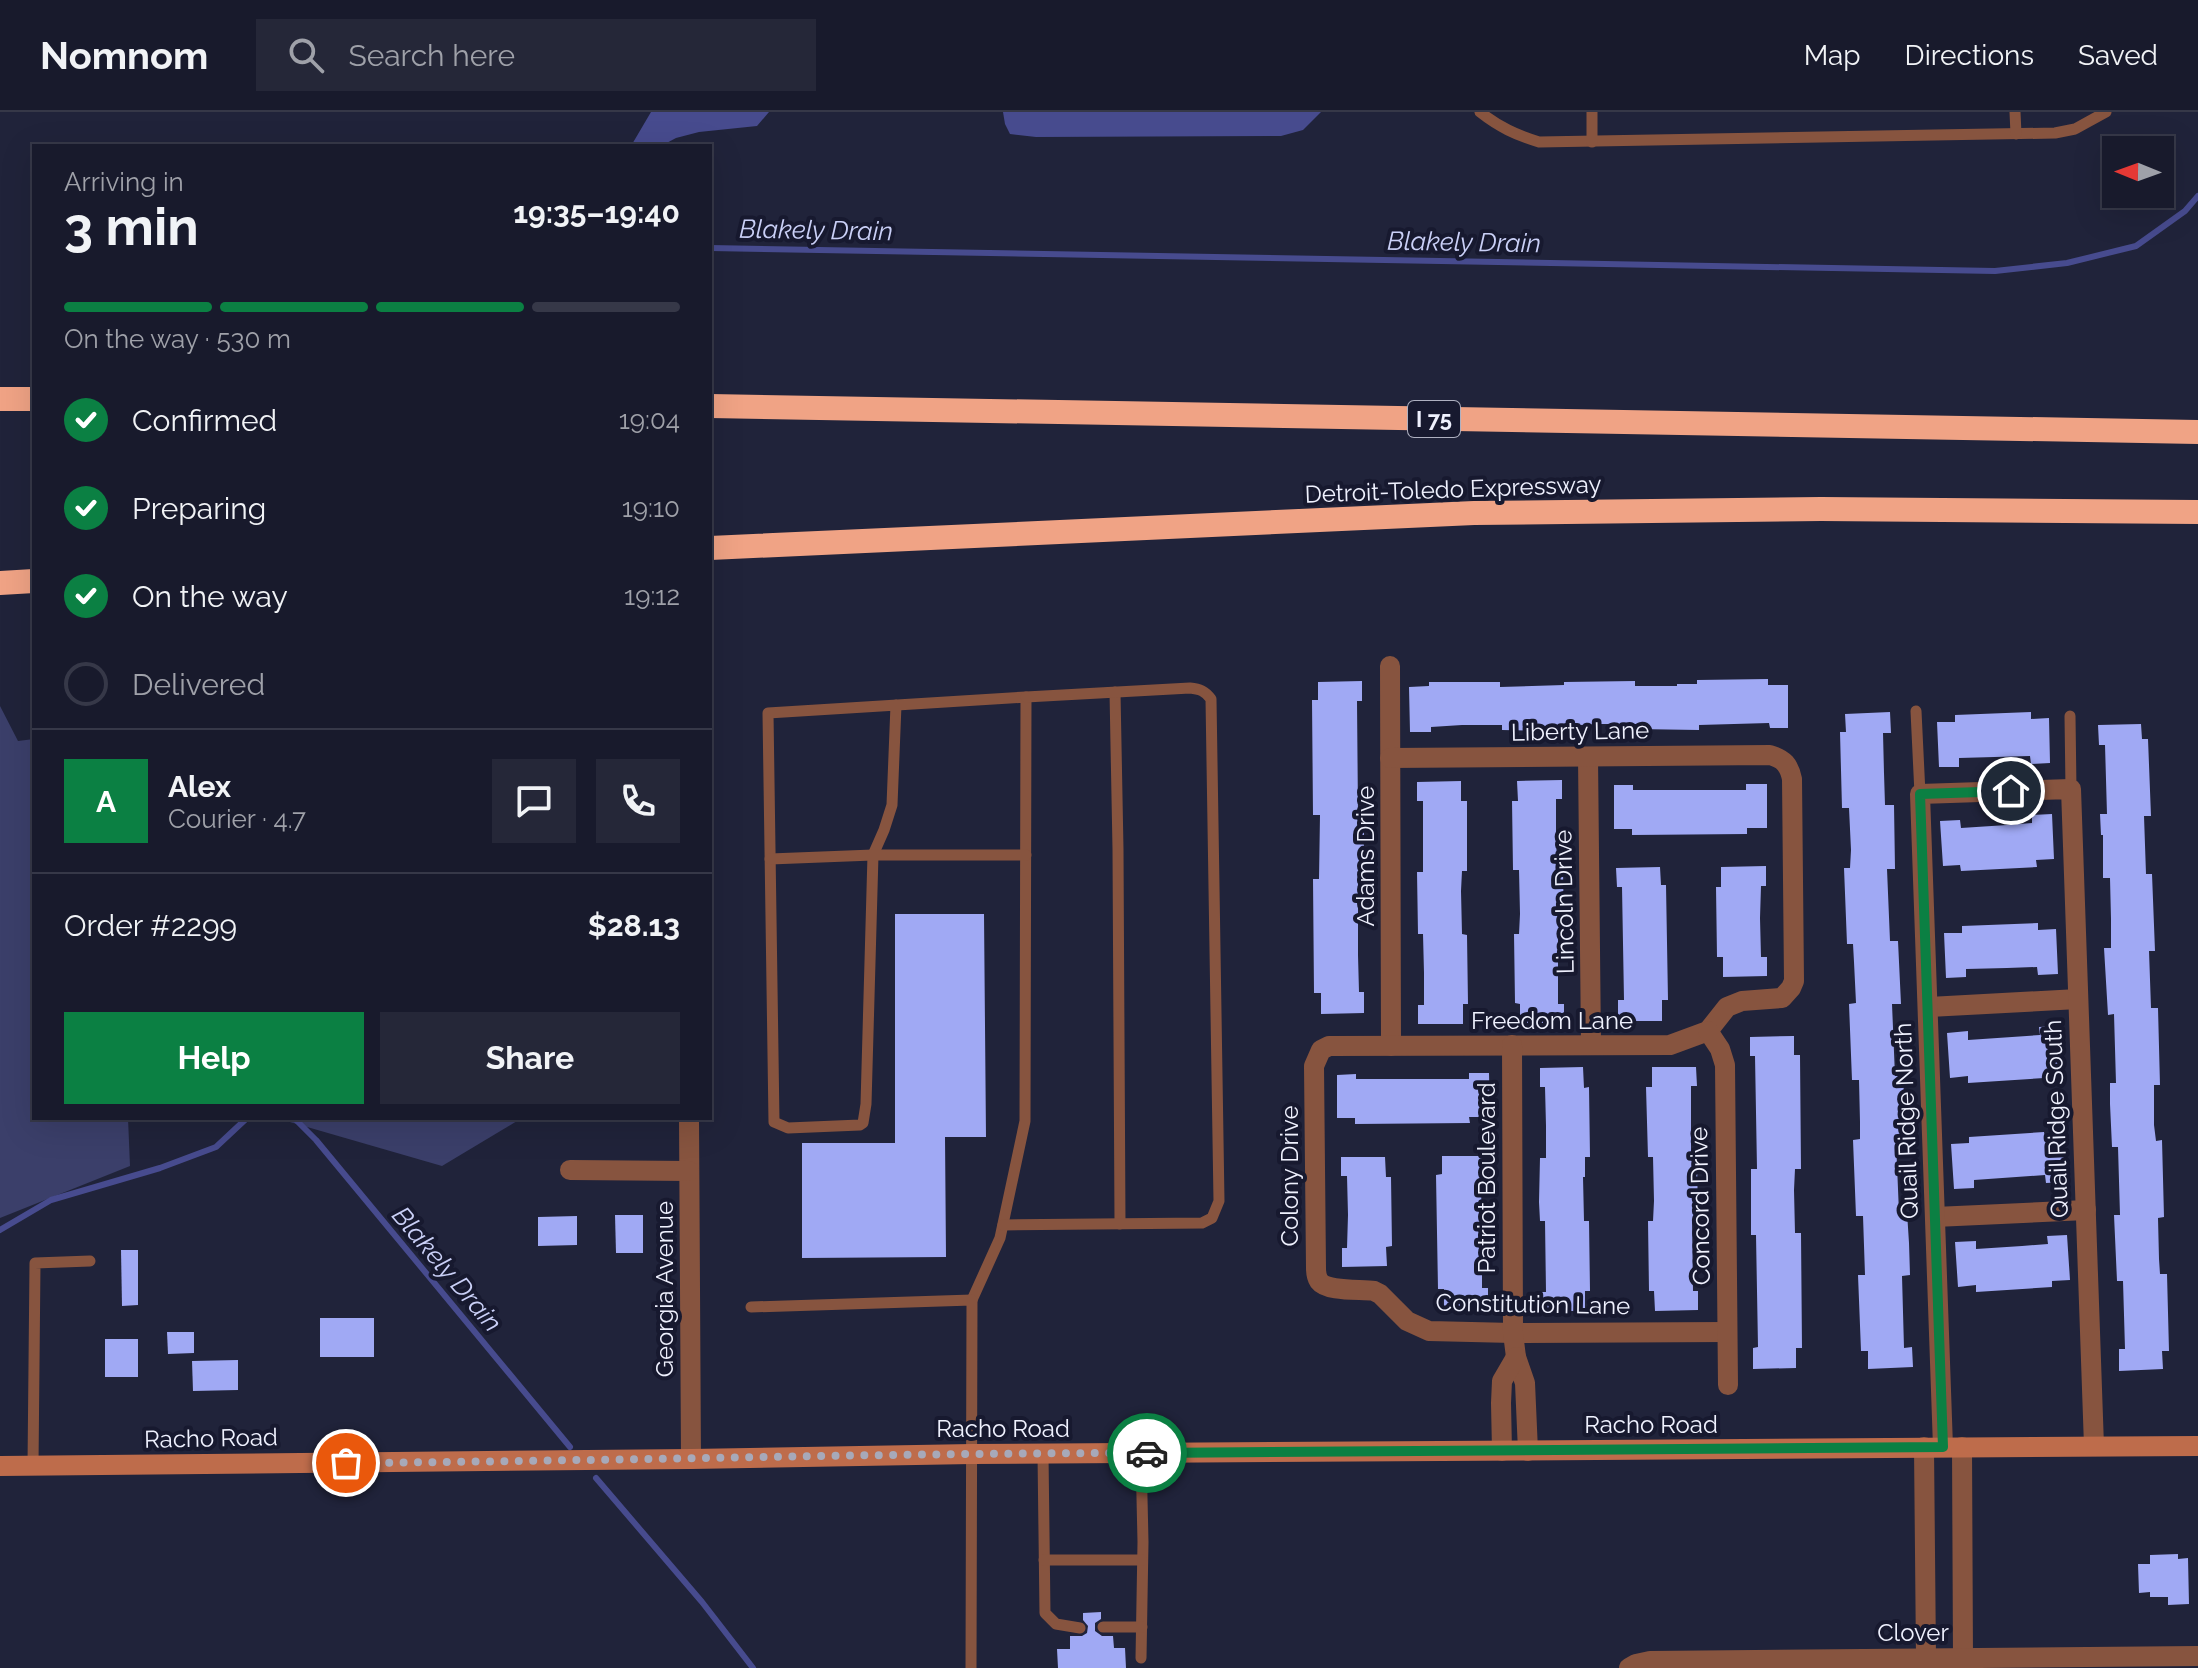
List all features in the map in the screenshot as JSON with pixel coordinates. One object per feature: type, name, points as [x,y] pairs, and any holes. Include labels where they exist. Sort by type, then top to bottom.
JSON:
[{"type":"highway","points":[[0,399],[32,399]]},
{"type":"highway","name":"I 75","points":[[712,406],[2198,432]]},
{"type":"highway","name":"Detroit-Toledo Expressway","points":[[712,548],[1474,513],[1821,509],[2198,512]]},
{"type":"highway","points":[[0,583],[32,581]]},
{"type":"street","name":"Adams Drive","points":[[1390,666],[1391,1046]]},
{"type":"street","name":"Liberty Lane","points":[[1390,758],[1770,755],[1785,761],[1792,779],[1794,981]]},
{"type":"street","name":"Lincoln Drive","points":[[1588,757],[1591,1045]]},
{"type":"street","points":[[1920,794],[2071,789]]},
{"type":"street","name":"Quail Ridge South","points":[[2071,789],[2094,1446]]},
{"type":"street","name":"Quail Ridge North","points":[[1920,794],[1943,1447]]},
{"type":"street","name":"Freedom Lane","points":[[1314,1084],[1314,1066],[1321,1050],[1329,1046],[1670,1045],[1708,1031],[1727,1007],[1742,1001],[1775,1001],[1782,998],[1794,981]]},
{"type":"street","points":[[1929,1007],[2078,999]]},
{"type":"street","name":"Concord Drive","points":[[1708,1031],[1720,1049],[1725,1065],[1728,1385]]},
{"type":"street","name":"Patriot Boulevard","points":[[1512,1045],[1513,1333],[1516,1357],[1525,1383],[1528,1451]]},
{"type":"street","name":"Colony Drive","points":[[1314,1084],[1316,1268]]},
{"type":"street","name":"Georgia Avenue","points":[[689,1120],[691,1459]]},
{"type":"street","points":[[570,1170],[689,1171]]},
{"type":"street","points":[[1935,1217],[2086,1210]]},
{"type":"street","name":"Constitution Lane","points":[[1316,1268],[1322,1284],[1374,1291],[1416,1326],[1439,1331],[1727,1332]]},
{"type":"street","name":"Patriot Boulevard","points":[[1502,1451],[1502,1381],[1516,1357]]},
{"type":"street","name":"Racho Road","points":[[0,1466],[972,1454],[2198,1446]]},
{"type":"street","points":[[1926,1658],[1943,1447]]},
{"type":"street","points":[[1943,1447],[1963,1658]]},
{"type":"street","name":"Clover","points":[[1629,1668],[1650,1661],[2198,1656]]},
{"type":"lane","points":[[1480,112],[1515,135],[1539,142],[2055,133],[2075,129],[2106,112]]},
{"type":"lane","points":[[1592,112],[1592,142]]},
{"type":"lane","points":[[2015,112],[2016,134]]},
{"type":"lane","points":[[896,705],[892,805],[873,855],[863,1123],[788,1128],[774,1122],[768,713],[896,705],[1026,697],[1190,688],[1207,693],[1211,699],[1219,1201],[1212,1218],[1202,1223],[1003,1225]]},
{"type":"lane","points":[[1115,692],[1120,1224]]},
{"type":"lane","points":[[971,1668],[972,1300],[1000,1238],[1025,1121],[1026,697]]},
{"type":"lane","points":[[1916,711],[1920,794]]},
{"type":"lane","points":[[2070,716],[2071,789]]},
{"type":"lane","points":[[770,859],[1026,855]]},
{"type":"lane","points":[[33,1466],[35,1263],[90,1261]]},
{"type":"lane","points":[[751,1307],[972,1300]]},
{"type":"lane","points":[[1141,1453],[1141,1658]]},
{"type":"lane","points":[[1043,1454],[1045,1613],[1056,1624],[1080,1628]]},
{"type":"lane","points":[[1044,1560],[1142,1560]]},
{"type":"lane","points":[[1103,1627],[1142,1627]]},
{"type":"shaded area","points":[[651,112],[769,112],[757,126],[699,132],[665,144],[632,144]]},
{"type":"shaded area","points":[[1003,112],[1321,112],[1303,130],[1281,136],[1036,137],[1010,134]]},
{"type":"shaded area","points":[[0,706],[18,741],[32,739],[32,1120],[128,1120],[130,1166],[0,1218]]},
{"type":"shaded area","points":[[283,1120],[519,1120],[442,1166]]},
{"type":"building","points":[[1768,679],[1768,685],[1788,685],[1788,728],[1770,728],[1769,723],[1699,725],[1699,730],[1636,729],[1636,724],[1596,724],[1565,726],[1566,731],[1545,731],[1502,730],[1502,725],[1462,725],[1431,727],[1431,732],[1410,732],[1409,687],[1429,686],[1429,682],[1500,682],[1500,687],[1635,681],[1635,686],[1677,686],[1697,684],[1697,680]]},
{"type":"building","points":[[1362,681],[1362,701],[1357,701],[1358,814],[1363,814],[1364,835],[1363,879],[1358,879],[1358,955],[1359,992],[1364,992],[1364,1013],[1321,1014],[1321,993],[1314,993],[1313,879],[1319,879],[1320,815],[1313,815],[1312,700],[1318,700],[1318,682]]},
{"type":"building","points":[[1890,712],[1891,733],[1883,733],[1885,805],[1894,805],[1895,869],[1887,869],[1890,941],[1898,941],[1901,1004],[1892,1004],[1895,1076],[1903,1076],[1905,1140],[1896,1141],[1899,1213],[1907,1212],[1909,1243],[1910,1275],[1902,1276],[1904,1348],[1912,1347],[1913,1367],[1868,1369],[1868,1351],[1861,1351],[1858,1275],[1865,1275],[1863,1216],[1856,1216],[1853,1140],[1860,1139],[1859,1080],[1852,1080],[1849,1004],[1856,1003],[1853,944],[1847,944],[1844,868],[1850,868],[1851,850],[1849,808],[1842,808],[1840,732],[1846,732],[1845,714]]},
{"type":"building","points":[[2031,712],[2031,719],[2049,718],[2050,763],[2031,764],[2030,756],[1959,758],[1959,767],[1939,767],[1937,722],[1955,722],[1955,715]]},
{"type":"building","points":[[2141,724],[2142,739],[2148,739],[2151,816],[2144,816],[2146,874],[2152,874],[2155,951],[2149,951],[2151,1008],[2158,1008],[2160,1085],[2154,1085],[2154,1125],[2156,1141],[2162,1140],[2164,1217],[2158,1218],[2159,1259],[2160,1274],[2167,1274],[2169,1351],[2162,1351],[2163,1369],[2119,1371],[2119,1349],[2125,1349],[2123,1281],[2117,1281],[2114,1215],[2120,1215],[2118,1147],[2112,1147],[2110,1104],[2110,1083],[2116,1083],[2114,1014],[2108,1015],[2104,948],[2111,948],[2110,878],[2103,878],[2100,814],[2107,814],[2105,745],[2099,745],[2098,725]]},
{"type":"building","points":[[1562,780],[1562,799],[1556,799],[1556,832],[1557,871],[1563,871],[1564,933],[1558,933],[1558,1004],[1564,1004],[1564,1023],[1520,1023],[1520,1004],[1515,1003],[1514,934],[1519,934],[1519,870],[1513,870],[1512,801],[1518,801],[1517,781]]},
{"type":"building","points":[[1461,781],[1461,801],[1467,801],[1467,871],[1462,871],[1461,891],[1462,934],[1467,935],[1468,1004],[1463,1004],[1463,1024],[1418,1024],[1418,1005],[1424,1005],[1424,973],[1423,934],[1418,934],[1417,872],[1423,872],[1423,801],[1417,801],[1417,782]]},
{"type":"building","points":[[1746,784],[1767,784],[1767,828],[1747,828],[1747,834],[1632,835],[1632,829],[1614,829],[1614,785],[1633,785],[1633,790],[1746,790]]},
{"type":"building","points":[[2052,814],[2054,859],[2036,860],[2037,867],[1961,871],[1960,865],[1943,866],[1940,821],[1960,820],[1961,828],[2032,823],[2032,815]]},
{"type":"building","points":[[1766,866],[1766,886],[1761,886],[1760,918],[1761,957],[1767,957],[1767,976],[1723,977],[1723,957],[1717,957],[1716,887],[1721,887],[1721,867]]},
{"type":"building","points":[[1660,867],[1661,885],[1666,885],[1668,1000],[1662,1000],[1662,1021],[1618,1021],[1618,1000],[1624,1000],[1622,887],[1617,887],[1616,868]]},
{"type":"building","points":[[895,914],[984,914],[986,1137],[945,1137],[946,1257],[802,1258],[802,1143],[895,1143]]},
{"type":"building","points":[[2038,923],[2038,930],[2056,929],[2058,974],[2038,975],[2037,967],[1966,969],[1966,977],[1946,978],[1944,933],[1962,933],[1962,926]]},
{"type":"building","points":[[2059,1026],[2062,1070],[2044,1072],[2044,1078],[1968,1083],[1968,1076],[1950,1078],[1947,1033],[1968,1031],[1968,1040],[2040,1035],[2039,1027]]},
{"type":"building","points":[[1794,1036],[1794,1055],[1800,1055],[1801,1169],[1795,1169],[1794,1190],[1795,1233],[1801,1233],[1802,1348],[1796,1348],[1796,1368],[1753,1369],[1753,1348],[1758,1347],[1756,1235],[1751,1235],[1751,1169],[1757,1169],[1755,1056],[1750,1056],[1750,1037]]},
{"type":"building","points":[[1583,1067],[1584,1088],[1589,1087],[1590,1157],[1585,1157],[1583,1177],[1584,1221],[1589,1221],[1590,1291],[1585,1291],[1585,1311],[1540,1311],[1540,1292],[1546,1292],[1545,1221],[1540,1221],[1539,1202],[1540,1158],[1546,1158],[1546,1126],[1545,1087],[1540,1087],[1540,1068]]},
{"type":"building","points":[[1652,1067],[1696,1067],[1697,1086],[1691,1086],[1691,1157],[1697,1157],[1698,1220],[1692,1220],[1693,1291],[1698,1291],[1698,1310],[1655,1311],[1654,1291],[1649,1291],[1648,1221],[1653,1221],[1654,1201],[1653,1157],[1648,1157],[1646,1087],[1652,1087]]},
{"type":"building","points":[[1469,1073],[1489,1073],[1490,1117],[1469,1117],[1470,1123],[1355,1124],[1355,1118],[1337,1118],[1337,1075],[1356,1074],[1356,1079],[1469,1079]]},
{"type":"building","points":[[2044,1132],[2045,1138],[2063,1137],[2066,1182],[2046,1183],[2045,1175],[1974,1180],[1974,1188],[1954,1189],[1951,1144],[1969,1143],[1969,1137]]},
{"type":"building","points":[[1442,1156],[1486,1156],[1486,1175],[1481,1175],[1482,1288],[1488,1288],[1488,1309],[1444,1310],[1444,1289],[1438,1289],[1436,1175],[1442,1174]]},
{"type":"building","points":[[1341,1157],[1385,1157],[1386,1177],[1391,1177],[1392,1246],[1386,1247],[1387,1266],[1342,1267],[1342,1248],[1347,1248],[1348,1215],[1347,1176],[1341,1176]]},
{"type":"building","points":[[615,1215],[643,1215],[643,1253],[616,1253]]},
{"type":"building","points":[[577,1216],[577,1245],[538,1246],[538,1217]]},
{"type":"building","points":[[2067,1235],[2070,1280],[2052,1281],[2052,1287],[1976,1292],[1976,1285],[1958,1287],[1955,1242],[1976,1241],[1976,1249],[2048,1244],[2047,1236]]},
{"type":"building","points":[[121,1250],[138,1250],[138,1305],[122,1306]]},
{"type":"building","points":[[320,1318],[374,1318],[374,1357],[320,1357]]},
{"type":"building","points":[[167,1332],[194,1332],[194,1353],[168,1354]]},
{"type":"building","points":[[105,1339],[138,1339],[138,1377],[105,1377]]},
{"type":"building","points":[[238,1360],[238,1390],[193,1391],[192,1361]]},
{"type":"building","points":[[2178,1554],[2178,1559],[2188,1558],[2189,1604],[2168,1605],[2168,1597],[2150,1597],[2150,1592],[2139,1593],[2138,1564],[2150,1564],[2150,1555]]},
{"type":"building","points":[[1101,1612],[1101,1619],[1095,1623],[1095,1631],[1102,1636],[1113,1636],[1114,1648],[1125,1648],[1126,1668],[1058,1668],[1057,1649],[1070,1649],[1070,1636],[1087,1633],[1083,1613]]},
{"type":"waterway","name":"Blakely Drain","points":[[712,248],[1995,271],[2067,263],[2136,246],[2185,211],[2198,196]]},
{"type":"waterway","points":[[0,1230],[51,1200],[160,1168],[216,1147],[245,1120]]},
{"type":"waterway","name":"Blakely Drain","points":[[296,1120],[316,1140],[570,1447]]},
{"type":"waterway","name":"Blakely Drain","points":[[596,1478],[702,1602],[753,1668]]},
{"type":"way so far","points":[[346,1463],[1147,1453]]},
{"type":"route","points":[[1147,1453],[1943,1447],[1920,794],[2011,791]]}]
